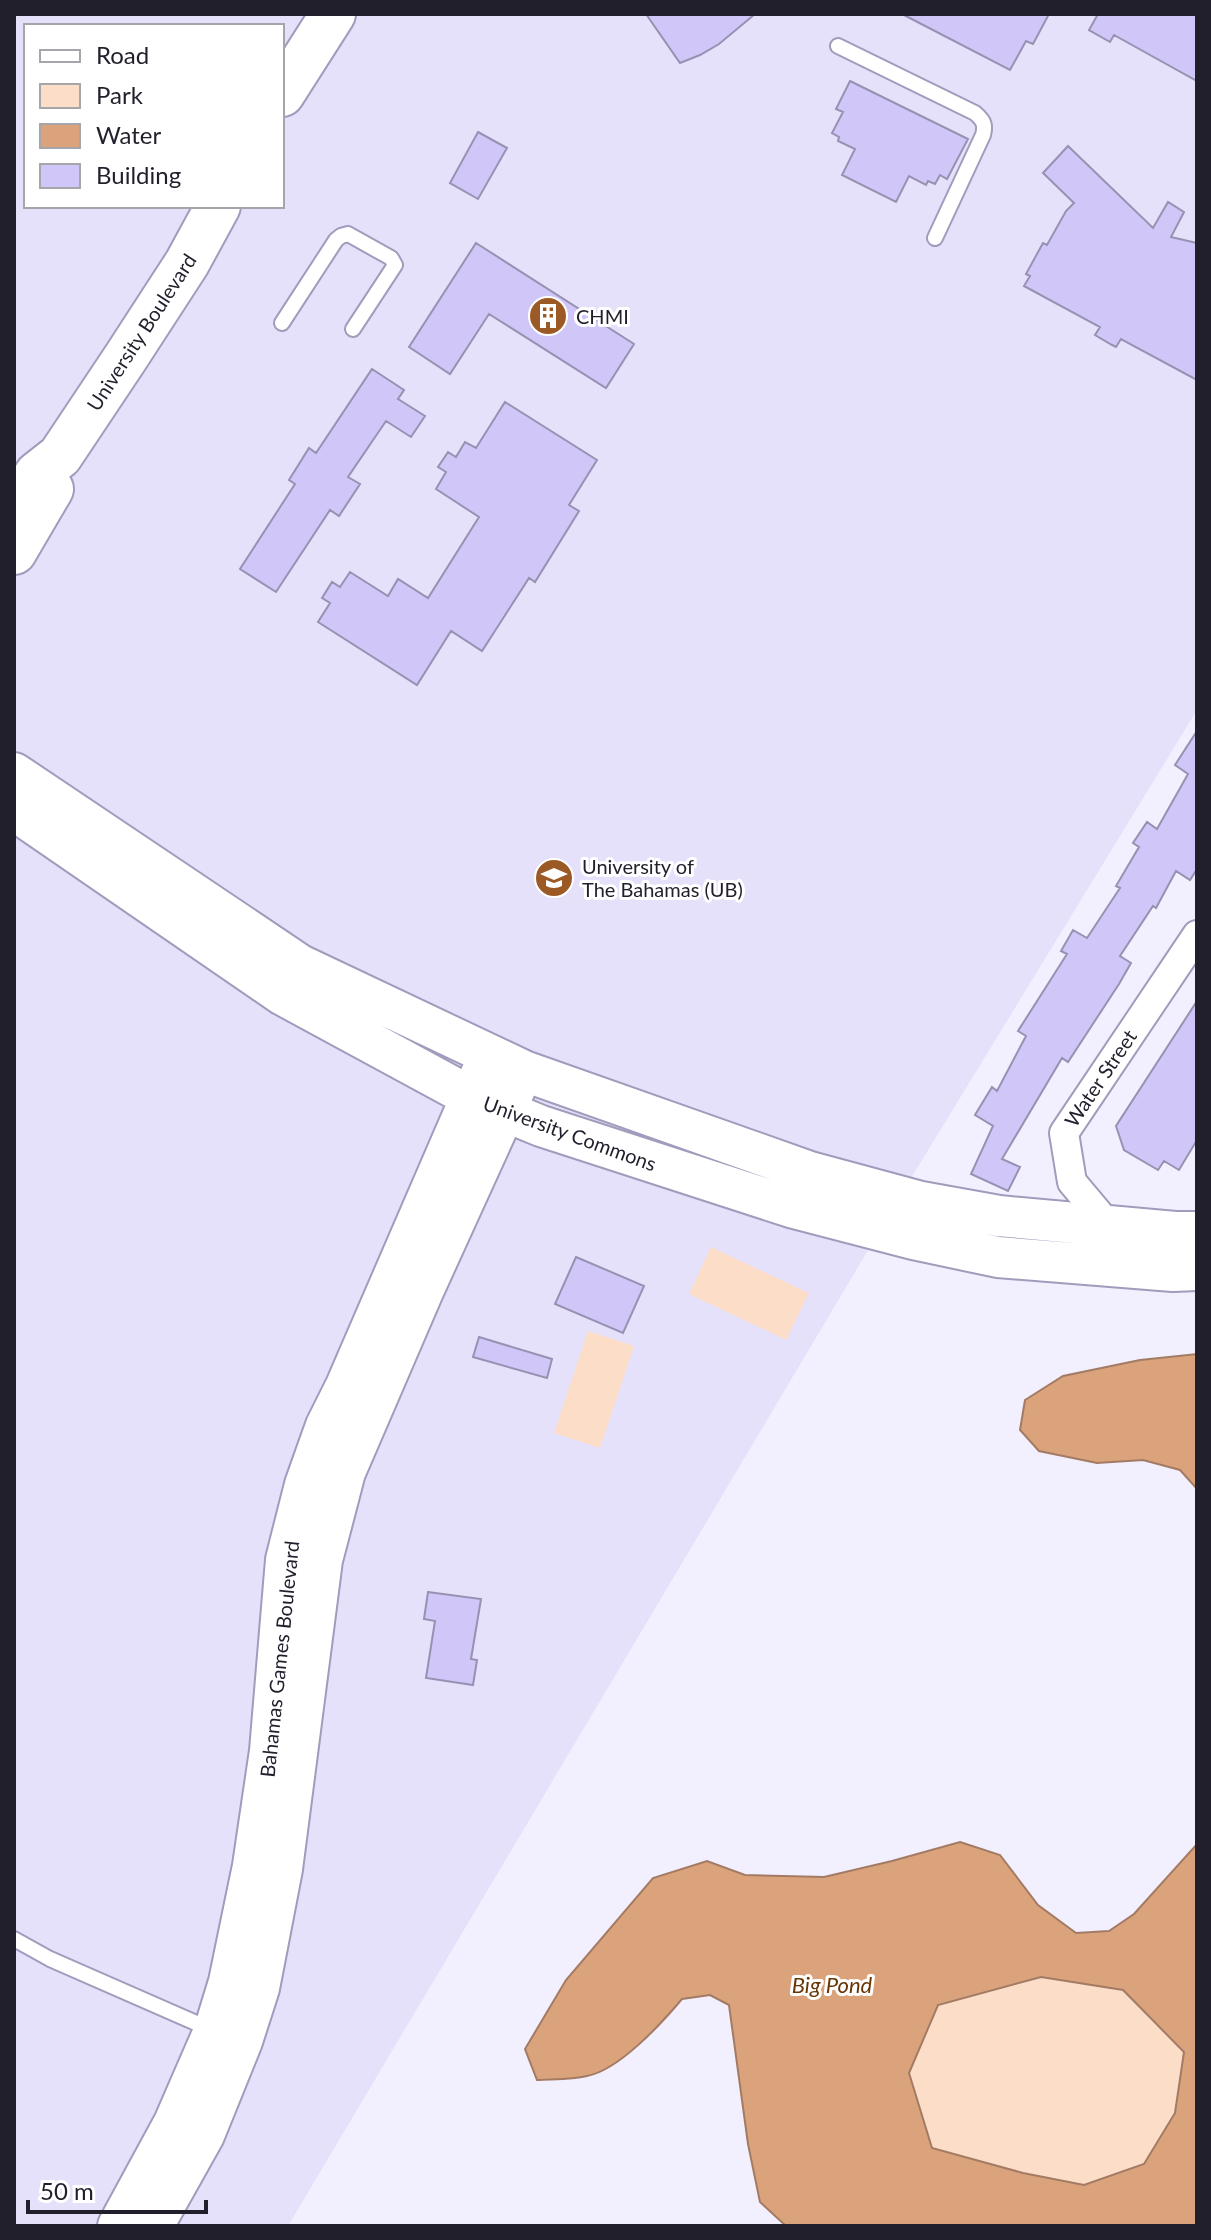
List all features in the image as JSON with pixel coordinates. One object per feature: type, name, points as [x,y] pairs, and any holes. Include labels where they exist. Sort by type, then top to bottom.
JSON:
[{"type":"main road","points":[[284,91],[333,14]]},
{"type":"main road","name":"University Boulevard","points":[[14,509],[37,474],[60,456],[187,263],[217,208]]},
{"type":"main road","name":"University Boulevard","points":[[14,552],[56,481],[60,456]]},
{"type":"main road","points":[[14,773],[300,965],[506,1063],[810,1172],[893,1195],[999,1216],[1197,1232]]},
{"type":"main road","name":"University Commons","points":[[14,810],[283,995],[488,1104],[541,1126],[794,1208],[913,1239],[998,1257],[1173,1271],[1197,1270]]},
{"type":"main road","name":"Bahamas Games Boulevard","points":[[118,2226],[174,2123],[259,1988],[282,1869],[299,1605],[286,1560],[295,1521],[326,1426],[506,1063]]},
{"type":"main road","name":"Bahamas Games Boulevard","points":[[153,2226],[204,2135],[228,2036]]},
{"type":"street","name":"Water Street","points":[[1109,1226],[1072,1182],[1064,1133],[1197,935]]},
{"type":"lane","points":[[838,46],[983,119],[983,135],[935,238]]},
{"type":"lane","points":[[282,323],[336,240],[348,234],[391,258],[395,265],[353,329]]},
{"type":"lane","points":[[14,1939],[50,1959],[228,2036]]},
{"type":"shaded area","name":"University of The Bahamas (UB)","points":[[14,14],[1197,14],[1197,710],[905,1188],[288,2226],[14,2226]]},
{"type":"green space","points":[[711,1247],[809,1293],[786,1340],[689,1294]]},
{"type":"green space","points":[[588,1331],[634,1346],[600,1448],[554,1433]]},
{"type":"green space","points":[[1041,1977],[1123,1990],[1185,2052],[1175,2113],[1144,2164],[1084,2185],[932,2149],[909,2073],[938,2005]]},
{"type":"water","points":[[1197,1354],[1197,1489],[1180,1470],[1143,1460],[1097,1463],[1039,1451],[1020,1430],[1025,1400],[1063,1376],[1140,1360]]},
{"type":"water","name":"Big Pond","points":[[960,1842],[1000,1855],[1038,1905],[1076,1933],[1109,1931],[1134,1914],[1197,1844],[1197,2226],[786,2226],[760,2202],[748,2144],[729,2005],[710,1995],[682,1999],[639,2045],[599,2072],[575,2078],[537,2080],[525,2049],[566,1980],[653,1878],[707,1861],[745,1875],[824,1877]],"holes":[[[1041,1977],[1123,1990],[1184,2052],[1175,2113],[1144,2164],[1084,2185],[1023,2173],[932,2148],[909,2073],[938,2005]]]},
{"type":"building","points":[[646,14],[755,14],[719,44],[680,63]]},
{"type":"building","points":[[902,14],[1049,14],[1033,44],[1026,41],[1010,70]]},
{"type":"building","points":[[1098,14],[1197,14],[1197,81],[1114,35],[1110,42],[1089,30]]},
{"type":"building","points":[[850,81],[968,139],[947,179],[940,175],[935,184],[928,181],[926,185],[909,176],[896,202],[842,175],[855,149],[838,141],[839,137],[832,133],[843,112],[836,109]]},
{"type":"building","points":[[478,132],[507,148],[478,199],[450,183]]},
{"type":"building","points":[[1068,146],[1153,228],[1168,202],[1184,212],[1171,237],[1197,243],[1197,380],[1121,339],[1116,347],[1112,345],[1095,335],[1100,327],[1024,286],[1030,276],[1026,274],[1043,243],[1047,245],[1066,211],[1074,203],[1043,173]]},
{"type":"building","name":"CHMI","points":[[476,243],[634,344],[606,388],[489,314],[450,374],[409,347]]},
{"type":"building","points":[[372,369],[404,390],[398,399],[425,416],[411,437],[386,421],[348,477],[360,484],[339,516],[330,510],[276,592],[240,569],[295,484],[289,480],[309,448],[316,453]]},
{"type":"building","points":[[505,402],[597,460],[569,505],[579,511],[535,582],[529,578],[482,651],[451,631],[417,685],[318,622],[330,603],[322,598],[332,582],[340,587],[350,572],[388,596],[398,579],[428,598],[479,517],[436,489],[446,472],[438,467],[448,452],[456,457],[465,442],[476,448]]},
{"type":"building","points":[[1197,731],[1197,869],[1190,880],[1176,871],[1156,908],[1153,906],[1120,956],[1131,963],[1119,984],[1068,1062],[1062,1058],[1002,1159],[1020,1167],[1008,1191],[971,1174],[993,1126],[975,1115],[992,1087],[997,1091],[1026,1036],[1018,1031],[1067,954],[1061,951],[1073,930],[1087,938],[1120,888],[1116,886],[1139,847],[1133,843],[1147,822],[1157,829],[1188,774],[1175,765]]},
{"type":"building","points":[[1197,1001],[1197,1140],[1179,1170],[1164,1161],[1158,1170],[1124,1150],[1116,1126]]},
{"type":"building","points":[[576,1257],[644,1286],[623,1333],[555,1304]]},
{"type":"building","points":[[479,1337],[552,1359],[547,1378],[473,1357]]},
{"type":"building","points":[[428,1592],[481,1599],[471,1659],[477,1660],[473,1685],[426,1678],[435,1621],[424,1619]]},
{"type":"place","name":"CHMI","points":[[548,316]]},
{"type":"place","name":"University of The Bahamas (UB)","points":[[554,878]]}]
